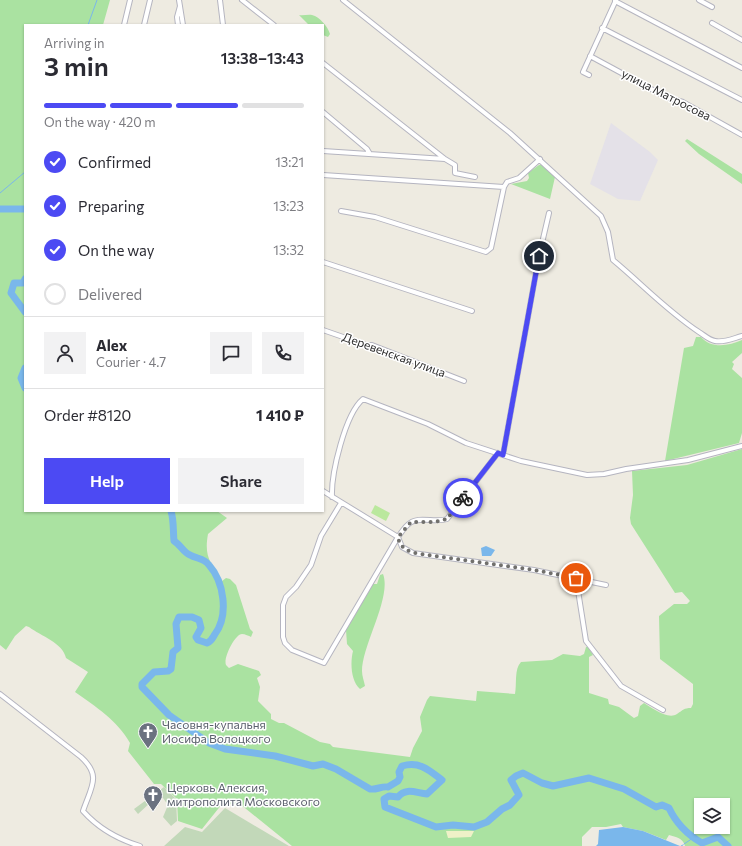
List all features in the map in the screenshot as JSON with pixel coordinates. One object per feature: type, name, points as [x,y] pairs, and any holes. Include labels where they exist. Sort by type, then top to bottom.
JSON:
[{"type":"street","points":[[124,24],[130,0]]},
{"type":"street","points":[[145,24],[150,0]]},
{"type":"street","points":[[180,0],[183,24]]},
{"type":"street","points":[[220,0],[223,24]]},
{"type":"street","points":[[242,0],[273,24]]},
{"type":"street","points":[[343,0],[510,133],[601,216],[608,232],[613,260],[680,320],[712,340],[726,341],[742,336]]},
{"type":"street","points":[[699,0],[712,7]]},
{"type":"street","points":[[589,75],[583,72],[602,28],[616,1],[742,68]]},
{"type":"street","points":[[178,24],[177,17],[180,6]]},
{"type":"street","points":[[712,23],[742,40]]},
{"type":"street","points":[[602,28],[742,100]]},
{"type":"street","name":"улица Матросова","points":[[590,56],[666,97],[683,102],[742,135]]},
{"type":"street","points":[[324,64],[445,159],[455,165],[455,173],[475,177]]},
{"type":"street","points":[[324,113],[368,149],[370,154]]},
{"type":"street","points":[[324,151],[445,159]]},
{"type":"street","points":[[341,211],[375,217],[483,252],[491,248],[504,187],[507,182],[519,178],[540,159]]},
{"type":"street","points":[[324,175],[504,187]]},
{"type":"street","points":[[341,503],[321,536],[311,565],[285,600],[282,613],[283,637],[292,650],[324,663],[398,537],[408,524],[414,521],[435,522],[447,519],[500,454],[539,256],[549,213]]},
{"type":"street","points":[[324,262],[472,311]]},
{"type":"street","name":"Деревенская улица","points":[[324,330],[366,345],[372,345],[464,381]]},
{"type":"street","points":[[332,497],[332,484],[349,421],[358,403],[363,399],[428,424],[456,439],[500,454],[540,466],[587,475],[604,474],[626,469],[688,460],[742,446]]},
{"type":"street","points":[[324,492],[398,537],[400,544],[405,550],[420,554],[534,570],[606,585]]},
{"type":"street","points":[[576,578],[586,641],[621,686],[663,710]]},
{"type":"street","points":[[0,694],[92,768],[92,785],[83,811],[115,837],[140,846]]},
{"type":"shaded area","points":[[611,123],[650,152],[658,160],[640,201],[618,199],[590,184]]},
{"type":"shaded area","points":[[164,787],[176,799],[177,821],[171,826],[163,817],[168,805],[163,798],[151,802],[138,814],[134,809]]},
{"type":"shaded area","points":[[225,808],[289,846],[164,846],[185,827],[202,832]]},
{"type":"green space","points":[[0,0],[110,0],[103,24],[24,24],[24,512],[218,512],[227,518],[208,534],[207,548],[209,559],[222,581],[226,578],[230,579],[236,585],[250,629],[253,632],[251,637],[242,634],[236,638],[226,657],[226,665],[229,668],[238,664],[259,671],[261,675],[257,678],[260,687],[258,701],[271,714],[271,719],[279,723],[284,723],[320,742],[330,744],[333,747],[410,757],[422,731],[420,717],[430,696],[476,701],[477,691],[515,694],[517,669],[521,662],[552,660],[563,654],[580,656],[584,654],[586,647],[588,647],[593,655],[589,657],[589,693],[608,699],[609,704],[619,707],[634,718],[638,716],[640,706],[644,703],[660,713],[669,716],[691,708],[693,704],[693,684],[660,659],[659,616],[674,604],[687,604],[690,601],[682,592],[675,593],[631,524],[630,518],[633,495],[632,471],[687,465],[742,449],[742,846],[685,846],[683,841],[677,837],[669,835],[666,840],[643,831],[623,827],[621,824],[606,827],[592,827],[582,837],[582,846],[292,846],[240,804],[222,804],[202,829],[178,821],[177,799],[161,784],[154,784],[128,751],[130,743],[119,727],[106,714],[75,692],[88,672],[66,658],[61,648],[51,640],[29,627],[26,626],[15,636],[6,650],[0,645]]},
{"type":"green space","points":[[299,15],[315,16],[324,24],[308,24]]},
{"type":"green space","points":[[324,24],[330,34],[328,37],[324,35]]},
{"type":"green space","points":[[687,139],[742,174],[742,184],[699,154],[685,141]]},
{"type":"green space","points":[[539,165],[543,165],[555,177],[550,199],[511,184],[527,181],[529,178],[528,173]]},
{"type":"green space","points":[[696,337],[701,337],[705,341],[715,345],[732,344],[742,340],[742,353],[732,362],[734,364],[732,369],[742,378],[742,433],[739,443],[665,461],[684,348],[693,346]]},
{"type":"green space","points":[[375,505],[390,513],[386,521],[371,513]]},
{"type":"green space","points":[[383,574],[385,584],[384,595],[363,660],[362,673],[365,686],[360,689],[353,677],[353,651],[347,644],[346,630],[372,584],[377,584],[380,575]]},
{"type":"sand","points":[[446,831],[474,831],[471,837],[448,838]]},
{"type":"water","points":[[486,546],[495,550],[491,556],[482,556],[481,548]]},
{"type":"water","points":[[623,827],[643,831],[680,846],[596,846],[598,844],[599,830]]},
{"type":"waterway","points":[[88,24],[97,0]]},
{"type":"waterway","points":[[0,193],[24,173]]},
{"type":"waterway","points":[[0,209],[24,209]]},
{"type":"waterway","points":[[24,281],[23,283],[14,283],[11,293],[24,311]]},
{"type":"waterway","points":[[24,370],[21,378],[24,386]]},
{"type":"waterway","points":[[171,512],[174,541],[188,554],[207,563],[218,580],[223,599],[222,618],[213,638],[207,643],[198,640],[196,637],[201,628],[199,620],[192,617],[179,617],[176,624],[178,648],[173,652],[171,669],[168,671],[154,672],[142,684],[142,687],[169,715],[209,743],[225,749],[275,756],[313,766],[323,764],[336,769],[370,789],[388,787],[398,781],[400,777],[399,772],[402,766],[414,765],[424,767],[442,780],[427,794],[408,791],[404,792],[398,797],[389,796],[384,799],[385,807],[436,827],[453,825],[474,827],[487,822],[502,809],[510,805],[519,795],[511,780],[523,773],[542,783],[553,786],[589,778],[624,789],[656,807],[662,805],[669,808],[675,819],[683,828],[702,843],[718,837],[728,846]]},
{"type":"waterway","points":[[684,844],[693,838]]},
{"type":"way so far","points":[[463,498],[447,519],[435,522],[421,520],[408,524],[398,537],[398,541],[402,547],[413,553],[534,570],[576,578]]},
{"type":"place","name":"Часовня-купальня Иосифа Волоцкого","points":[[148,749]]},
{"type":"place","name":"Церковь Алексия, митрополита Московского","points":[[153,812]]},
{"type":"route","points":[[463,498],[498,453],[503,455],[514,402],[539,256]]}]
